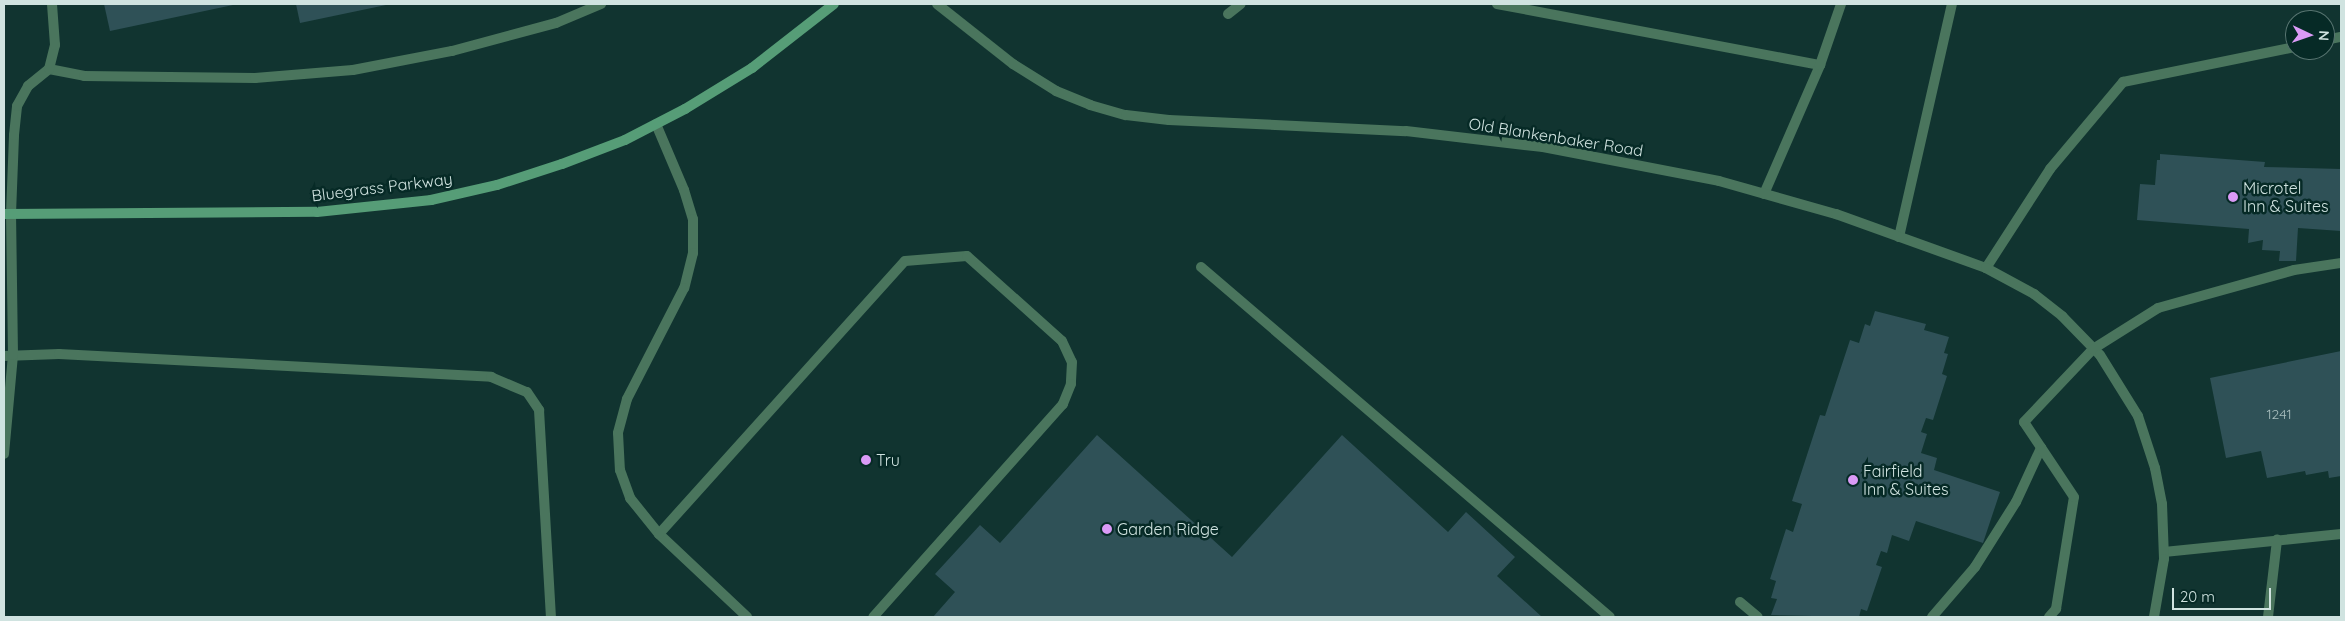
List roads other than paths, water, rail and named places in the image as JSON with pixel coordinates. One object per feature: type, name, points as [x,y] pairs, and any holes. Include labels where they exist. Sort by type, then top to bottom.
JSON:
[{"type":"street","points":[[4,454],[8,356],[7,214],[17,106],[28,86],[49,69],[55,45],[52,4]]},
{"type":"street","points":[[49,69],[84,76],[255,78],[353,70],[452,51],[556,23],[601,4]]},
{"type":"street","name":"Bluegrass Parkway","points":[[7,214],[317,212],[431,200],[562,164],[656,124],[752,68],[834,4]]},
{"type":"street","name":"Old Blankenbaker Road","points":[[937,4],[1013,64],[1056,90],[1090,105],[1126,115],[1169,120],[1406,130],[1543,147],[1719,181],[1899,237],[1986,268],[2034,294],[2062,316],[2094,348],[2121,384],[2131,404],[2156,468],[2162,504],[2164,552],[2154,617]]},
{"type":"street","points":[[1228,14],[1241,4]]},
{"type":"street","points":[[1497,4],[1820,65]]},
{"type":"street","points":[[1764,194],[1820,65],[1841,4]]},
{"type":"street","points":[[1899,237],[1952,4]]},
{"type":"street","points":[[1986,268],[2050,169],[2123,82],[2285,49]]},
{"type":"street","points":[[656,124],[693,219],[692,252],[684,288],[643,363],[626,399],[618,433],[620,470],[630,498],[659,534],[747,617]]},
{"type":"street","points":[[659,534],[905,262],[967,256],[1062,341],[1072,362],[1071,384],[1063,404],[874,617]]},
{"type":"street","points":[[2049,617],[2056,609],[2074,497],[2024,422],[2094,348],[2158,308],[2294,270],[2341,263]]},
{"type":"street","points":[[1201,267],[1610,617]]},
{"type":"street","points":[[8,356],[59,354],[491,377],[527,392],[539,410],[551,617]]},
{"type":"street","points":[[1932,617],[1975,567],[2016,502],[2041,448]]},
{"type":"street","points":[[2164,552],[2341,534]]},
{"type":"street","points":[[2268,617],[2277,540]]},
{"type":"street","points":[[1740,602],[1758,617]]},
{"type":"place","name":"Microtel Inn & Suites","points":[[2233,197]]},
{"type":"place","name":"Tru","points":[[866,460]]},
{"type":"place","name":"Fairfield Inn & Suites","points":[[1853,480]]},
{"type":"place","name":"Garden Ridge","points":[[1107,529]]}]
